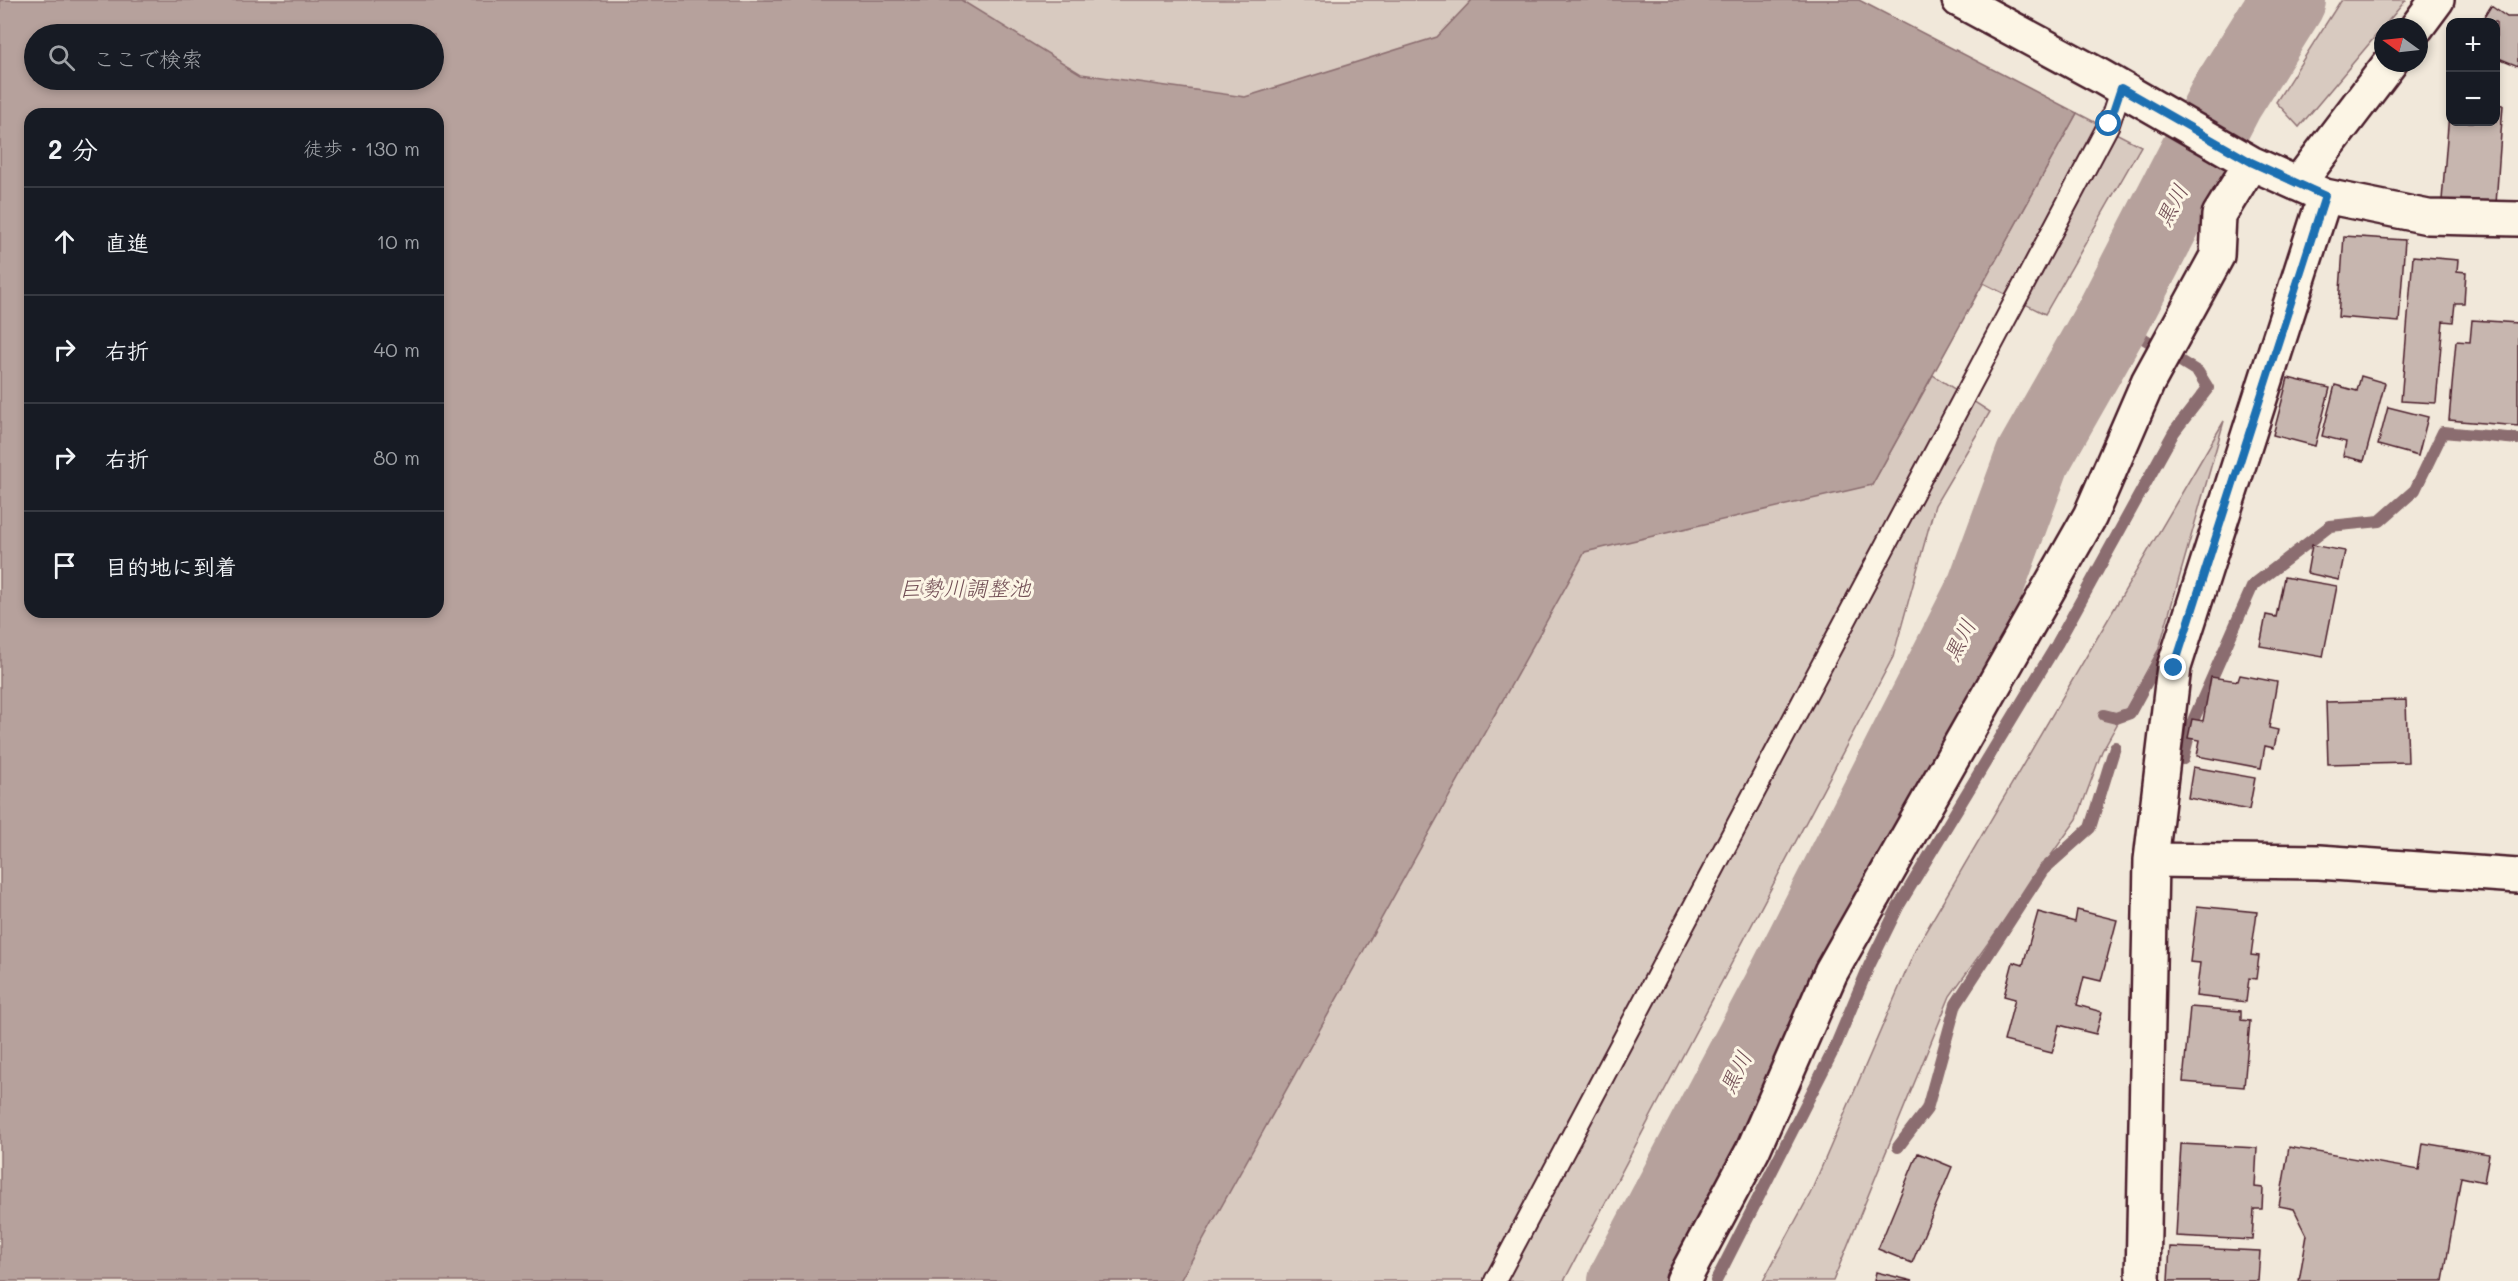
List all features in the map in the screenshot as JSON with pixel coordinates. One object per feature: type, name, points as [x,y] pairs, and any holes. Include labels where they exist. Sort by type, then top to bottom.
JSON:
[{"type":"street","points":[[1959,0],[2251,162],[2312,190],[2428,217],[2518,219]]},
{"type":"street","points":[[2424,18],[2437,0]]},
{"type":"street","points":[[2143,1281],[2148,1123],[2151,860],[2174,668],[2312,190],[2384,72]]},
{"type":"street","points":[[1683,1281],[1753,1150],[1831,972],[2090,516],[2148,382],[2217,256],[2219,215],[2251,162]]},
{"type":"street","points":[[2151,860],[2319,862],[2518,876]]},
{"type":"lane","points":[[1495,1281],[2109,124],[2121,88]]},
{"type":"shaded area","name":"巨勢川調整池","points":[[764,0],[1859,0],[1872,485],[1933,375],[1990,412],[1935,505],[1893,657],[1564,1281],[531,1281]]},
{"type":"shaded area","points":[[2341,0],[2406,0],[2391,18],[2374,18],[2374,38],[2299,127],[2276,102]]},
{"type":"shaded area","points":[[2077,113],[2141,146],[2045,314],[1983,283]]},
{"type":"shaded area","points":[[2224,421],[2158,652],[2102,751],[2077,819],[1950,996],[1833,1281],[1763,1281],[1810,1194],[1917,946]]},
{"type":"water","name":"巨勢川調整池","points":[[0,0],[961,0],[1081,74],[1245,97],[1437,37],[1472,0],[1859,0],[2077,113],[1872,485],[1585,552],[1180,1281],[0,1281]]},
{"type":"building","points":[[2491,6],[2507,17],[2518,17],[2518,66],[2500,59],[2500,18],[2484,18]]},
{"type":"building","points":[[2500,105],[2503,105],[2496,204],[2442,200],[2448,126],[2500,126]]},
{"type":"building","points":[[2344,236],[2405,240],[2399,322],[2338,317]]},
{"type":"building","points":[[2413,256],[2458,260],[2457,271],[2466,272],[2464,303],[2455,303],[2453,322],[2443,321],[2436,403],[2401,401]]},
{"type":"building","points":[[2472,320],[2518,323],[2518,426],[2449,420],[2456,341],[2470,342]]},
{"type":"building","points":[[2361,376],[2385,383],[2364,461],[2343,456],[2346,442],[2322,436],[2335,385],[2357,391]]},
{"type":"building","points":[[2288,378],[2330,388],[2315,446],[2273,435]]},
{"type":"building","points":[[2388,407],[2428,417],[2418,456],[2378,445]]},
{"type":"building","points":[[2312,545],[2345,551],[2339,580],[2307,573]]},
{"type":"building","points":[[2284,577],[2337,586],[2323,657],[2260,646],[2266,615],[2276,617]]},
{"type":"building","points":[[2240,675],[2277,682],[2269,728],[2278,730],[2274,748],[2265,746],[2261,768],[2197,756],[2200,740],[2188,738],[2192,719],[2203,721],[2211,677],[2238,681]]},
{"type":"building","points":[[2406,700],[2408,762],[2328,764],[2326,702]]},
{"type":"building","points":[[2193,767],[2255,778],[2249,810],[2188,798]]},
{"type":"building","points":[[2197,906],[2257,912],[2251,955],[2259,956],[2256,979],[2249,978],[2246,1002],[2196,996],[2200,963],[2190,962]]},
{"type":"building","points":[[2077,910],[2117,920],[2101,981],[2084,977],[2077,1005],[2102,1012],[2096,1034],[2059,1025],[2052,1053],[2004,1041],[2015,999],[2004,996],[2013,962],[2023,965],[2038,912],[2075,922]]},
{"type":"building","points":[[2190,1007],[2241,1011],[2241,1020],[2250,1021],[2244,1087],[2183,1082]]},
{"type":"building","points":[[2423,1143],[2489,1154],[2484,1182],[2461,1177],[2443,1281],[2299,1281],[2307,1235],[2294,1209],[2279,1206],[2289,1147],[2419,1170]]},
{"type":"building","points":[[2181,1144],[2257,1148],[2255,1187],[2263,1188],[2262,1209],[2254,1209],[2252,1240],[2176,1236]]},
{"type":"building","points":[[1918,1153],[1952,1167],[1912,1263],[1878,1249]]},
{"type":"building","points":[[2170,1247],[2260,1251],[2258,1281],[2168,1281]]},
{"type":"building","points":[[1876,1272],[1913,1281],[1874,1281]]},
{"type":"waterway","name":"黒川","points":[[1626,1281],[1779,993],[1984,591],[2033,458],[2112,319],[2226,99],[2288,0]]},
{"type":"waterway","points":[[1716,1281],[1835,1047],[1869,966],[1898,907],[2057,644],[2174,432],[2208,388],[2198,372],[2112,319]]},
{"type":"waterway","points":[[2183,759],[2192,723],[2253,585],[2330,526],[2380,521],[2415,490],[2443,432],[2518,439]]},
{"type":"waterway","points":[[2104,715],[2116,718],[2130,713],[2162,654]]},
{"type":"waterway","points":[[1898,1147],[1927,1109],[1956,1004],[2043,870],[2090,828],[2115,747]]},
{"type":"route","points":[[2109,124],[2121,88],[2251,162],[2325,196],[2174,668]]}]
